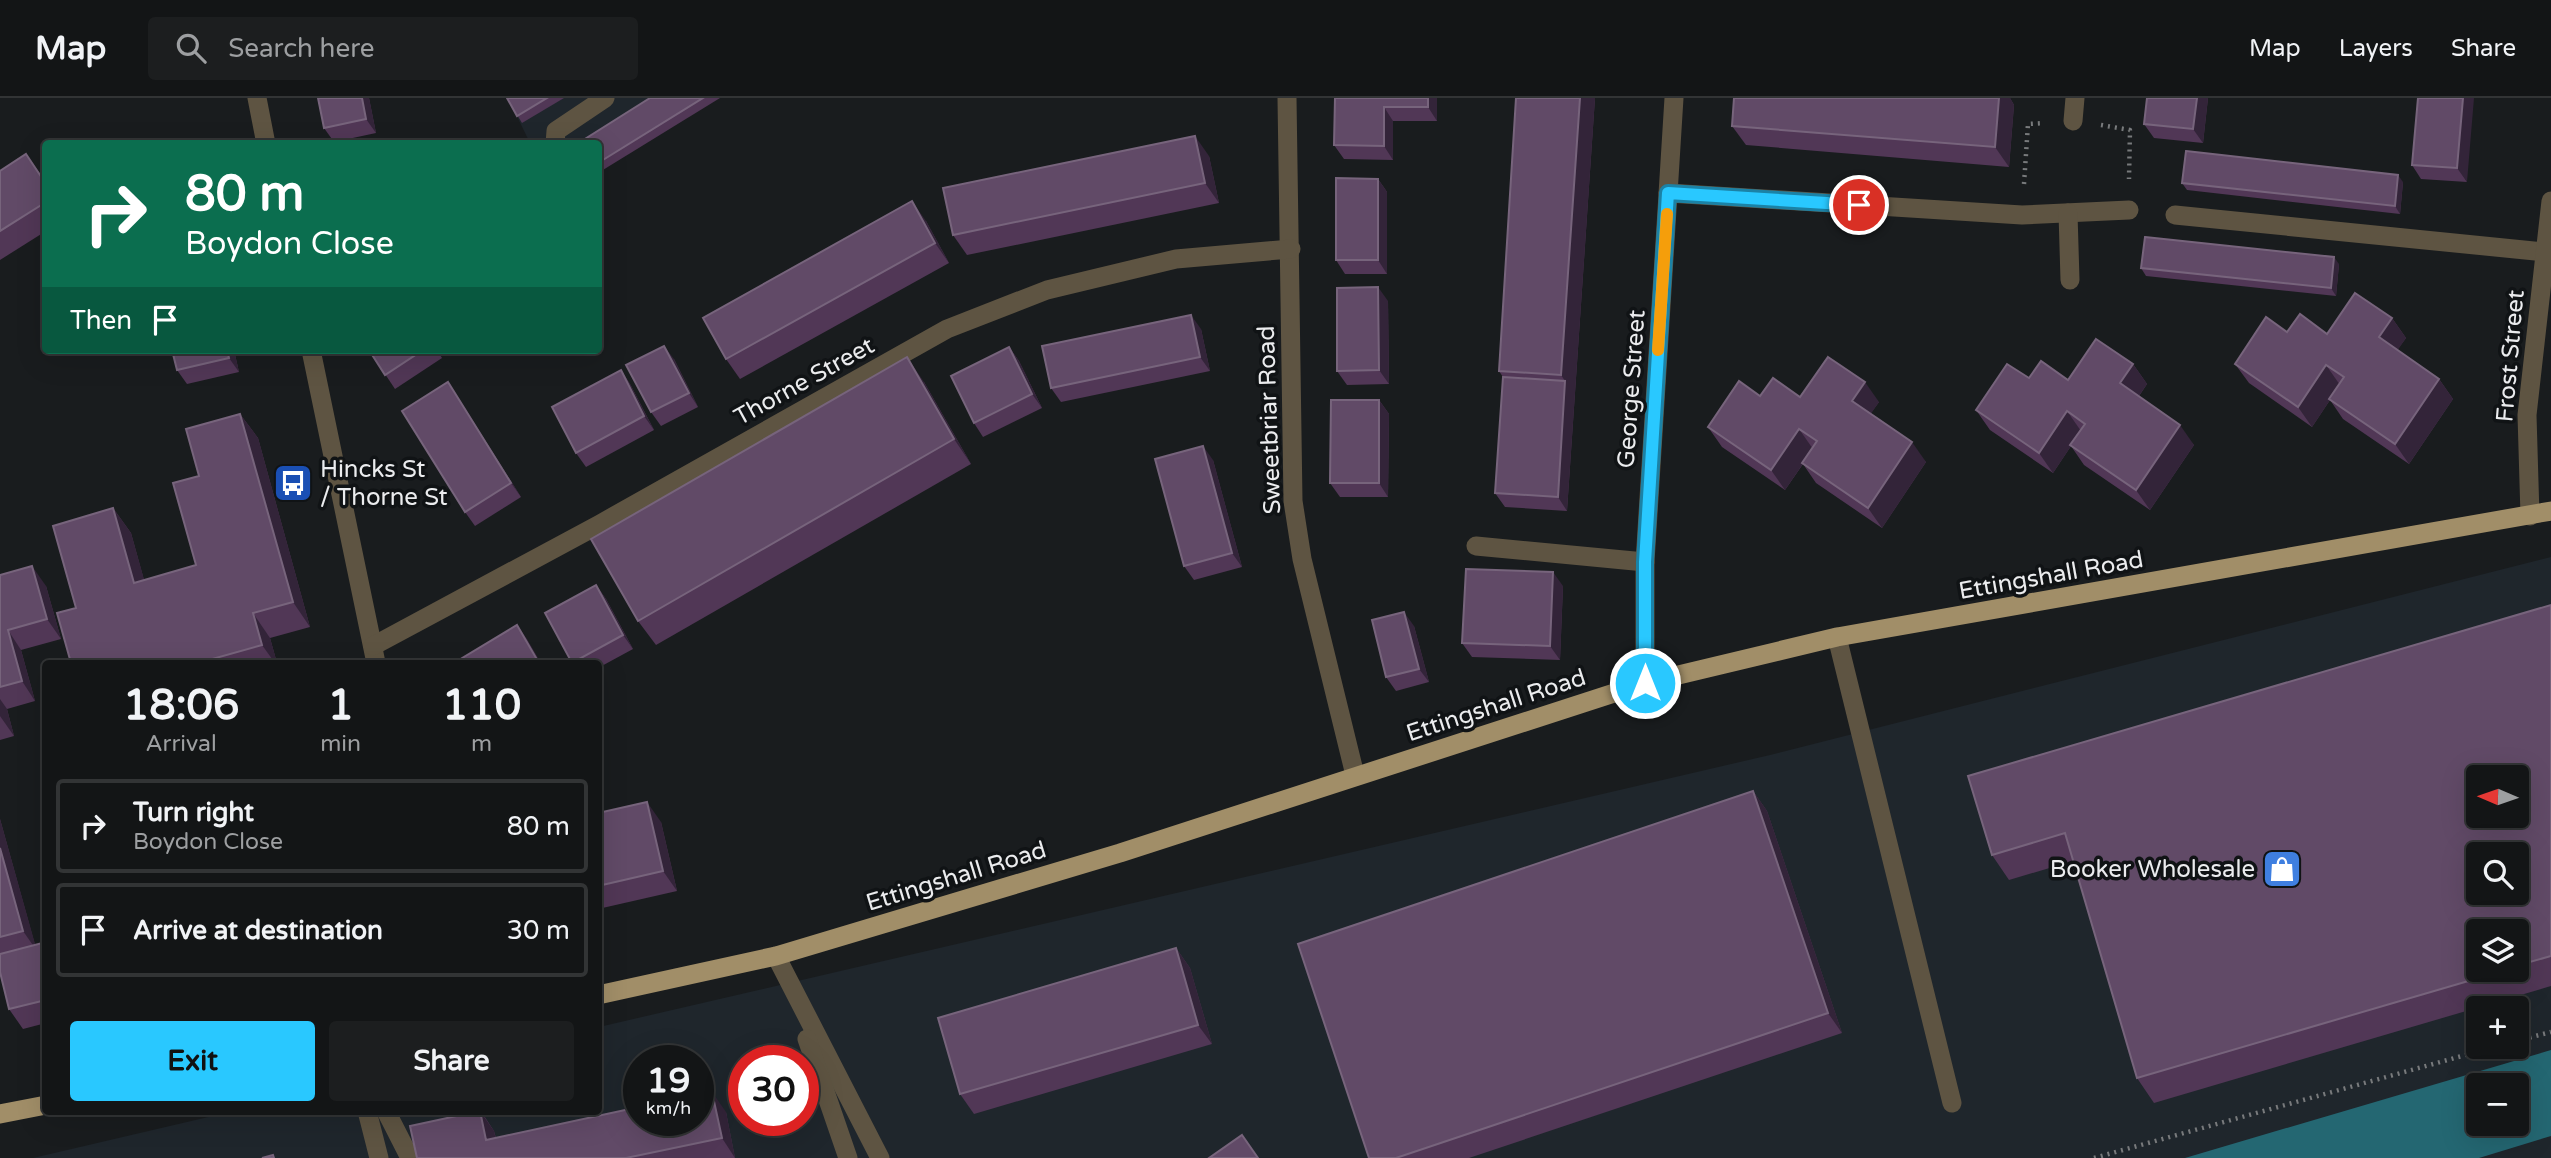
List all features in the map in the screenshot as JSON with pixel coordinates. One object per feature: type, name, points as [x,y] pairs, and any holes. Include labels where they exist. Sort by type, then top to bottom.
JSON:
[{"type":"main road","name":"Ettingshall Road","points":[[602,994],[776,956],[1120,853],[1645,683],[1838,637],[2551,511]]},
{"type":"main road","points":[[0,1114],[42,1106]]},
{"type":"street","points":[[257,98],[265,140]]},
{"type":"street","points":[[555,140],[556,131],[605,98]]},
{"type":"street","name":"Sweetbriar Road","points":[[1287,98],[1293,501],[1302,559],[1355,775]]},
{"type":"street","name":"George Street","points":[[1645,683],[1645,562],[1674,98]]},
{"type":"street","points":[[2073,121],[2075,98]]},
{"type":"street","points":[[1668,193],[2022,215],[2129,210]]},
{"type":"street","name":"Frost Street","points":[[2530,516],[2527,415],[2551,201]]},
{"type":"street","points":[[2068,213],[2070,280]]},
{"type":"street","points":[[2175,215],[2546,252]]},
{"type":"street","name":"Thorne Street","points":[[374,655],[600,524],[947,329],[1047,289],[1176,259],[1290,249]]},
{"type":"street","points":[[313,354],[374,655]]},
{"type":"street","points":[[1476,546],[1645,562]]},
{"type":"street","points":[[1838,637],[1952,1102]]},
{"type":"street","points":[[776,956],[848,1158]]},
{"type":"street","points":[[776,956],[880,1158]]},
{"type":"street","points":[[368,1115],[379,1158]]},
{"type":"street","points":[[388,1115],[410,1158]]},
{"type":"path","points":[[2529,1038],[2551,1032]]},
{"type":"path","points":[[2094,1158],[2466,1055]]},
{"type":"shaded area","points":[[508,98],[720,98],[602,142],[602,140],[529,140]]},
{"type":"shaded area","points":[[2551,557],[2551,1158],[33,1158],[217,1115],[602,1115],[602,1026],[1770,755]]},
{"type":"water","points":[[2551,1050],[2551,1136],[2479,1158],[2185,1158],[2466,1075],[2466,1136],[2529,1136],[2529,1073],[2473,1073],[2529,1059],[2529,1056]]},
{"type":"building","points":[[318,98],[362,98],[366,119],[324,128]]},
{"type":"building","points":[[507,98],[547,98],[517,116]]},
{"type":"building","points":[[650,98],[703,98],[602,161],[602,140],[583,140]]},
{"type":"building","points":[[1335,98],[1428,98],[1428,107],[1384,107],[1384,146],[1334,145]]},
{"type":"building","points":[[1516,98],[1580,98],[1561,375],[1499,371]]},
{"type":"building","points":[[1734,98],[1999,98],[1995,147],[1732,126]]},
{"type":"building","points":[[2147,98],[2197,98],[2193,129],[2144,124]]},
{"type":"building","points":[[2418,98],[2463,98],[2457,168],[2412,165]]},
{"type":"building","points":[[1195,136],[1205,183],[953,235],[943,188]]},
{"type":"building","points":[[2186,151],[2398,175],[2395,206],[2182,183]]},
{"type":"building","points":[[26,154],[42,178],[42,205],[0,231],[0,171]]},
{"type":"building","points":[[1336,178],[1378,179],[1378,260],[1336,260]]},
{"type":"building","points":[[912,201],[935,243],[726,359],[703,318]]},
{"type":"building","points":[[2145,237],[2334,257],[2331,288],[2141,268]]},
{"type":"building","points":[[1378,287],[1379,370],[1337,371],[1337,288]]},
{"type":"building","points":[[2355,293],[2392,318],[2379,337],[2439,379],[2395,444],[2329,399],[2344,377],[2326,365],[2298,407],[2235,364],[2266,317],[2287,332],[2300,314],[2327,334]]},
{"type":"building","points":[[1191,315],[1200,357],[1051,388],[1042,346]]},
{"type":"building","points":[[2096,339],[2133,364],[2120,383],[2180,425],[2136,490],[2070,445],[2085,424],[2067,411],[2039,453],[1976,410],[2007,364],[2029,378],[2041,361],[2068,380]]},
{"type":"building","points":[[664,346],[689,393],[651,412],[626,365]]},
{"type":"building","points":[[1009,347],[1032,394],[974,423],[951,376]]},
{"type":"building","points":[[173,354],[228,354],[229,358],[177,370]]},
{"type":"building","points":[[372,354],[417,354],[385,375]]},
{"type":"building","points":[[907,357],[954,439],[638,621],[591,539]]},
{"type":"building","points":[[1828,357],[1865,382],[1852,401],[1912,442],[1868,508],[1802,463],[1817,441],[1799,429],[1771,470],[1708,427],[1739,381],[1760,396],[1773,378],[1800,397]]},
{"type":"building","points":[[621,370],[644,416],[576,453],[552,407]]},
{"type":"building","points":[[1503,377],[1565,381],[1558,497],[1495,493]]},
{"type":"building","points":[[448,382],[511,483],[465,512],[402,411]]},
{"type":"building","points":[[1331,400],[1379,400],[1379,483],[1330,483]]},
{"type":"building","points":[[240,414],[293,602],[253,613],[262,645],[209,660],[70,660],[57,613],[76,608],[53,526],[113,508],[134,583],[196,565],[173,483],[199,476],[186,429]]},
{"type":"building","points":[[1203,446],[1232,553],[1184,566],[1155,459]]},
{"type":"building","points":[[32,566],[47,619],[8,630],[22,681],[0,687],[0,575]]},
{"type":"building","points":[[1466,569],[1553,572],[1550,646],[1462,643]]},
{"type":"building","points":[[596,585],[623,635],[577,660],[570,660],[545,613]]},
{"type":"building","name":"Booker Wholesale","points":[[2551,605],[2551,956],[2529,962],[2529,919],[2466,919],[2466,982],[2137,1078],[2065,833],[1992,855],[1968,776]]},
{"type":"building","points":[[1404,612],[1419,669],[1386,677],[1372,620]]},
{"type":"building","points":[[517,625],[537,660],[459,660]]},
{"type":"building","points":[[1753,791],[1828,1013],[1396,1158],[1369,1158],[1298,944]]},
{"type":"building","points":[[647,802],[663,871],[602,885],[602,812]]},
{"type":"building","points":[[0,848],[23,931],[0,937]]},
{"type":"building","points":[[42,943],[42,1001],[9,1009],[0,972],[0,954]]},
{"type":"building","points":[[1176,948],[1198,1025],[960,1094],[938,1018]]},
{"type":"building","points":[[714,1101],[722,1138],[626,1158],[417,1158],[410,1126],[461,1115],[481,1115],[486,1140],[623,1110],[623,1136],[714,1136]]},
{"type":"building","points":[[1242,1135],[1258,1158],[1209,1158]]},
{"type":"slow traffic","points":[[1658,350],[1667,214]]},
{"type":"place","name":"Hincks St / Thorne St","points":[[293,483]]},
{"type":"place","name":"Booker Wholesale","points":[[2282,869]]},
{"type":"route","points":[[1645,683],[1645,562],[1668,193],[1859,205]]}]
